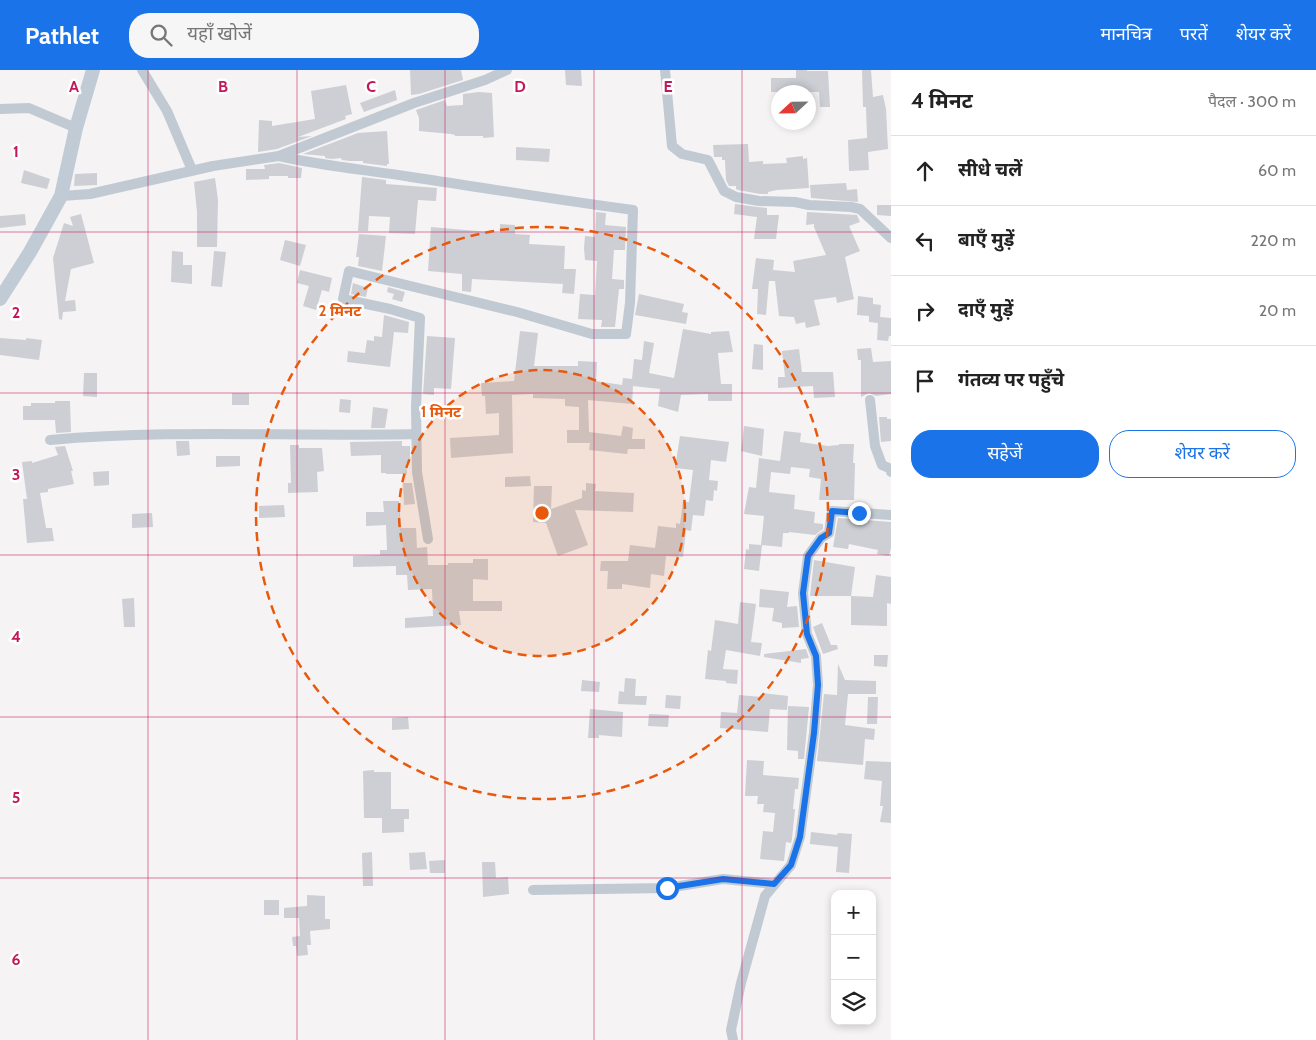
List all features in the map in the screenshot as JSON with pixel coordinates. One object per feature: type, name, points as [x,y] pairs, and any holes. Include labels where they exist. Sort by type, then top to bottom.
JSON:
[{"type":"street","points":[[0,299],[30,252],[61,196],[76,128],[93,70]]},
{"type":"street","points":[[142,70],[167,111],[192,170]]},
{"type":"street","points":[[61,196],[90,194],[192,170],[279,156],[414,103],[485,80],[507,70]]},
{"type":"street","points":[[665,70],[672,146],[682,154],[708,160],[724,191],[736,197],[759,201],[795,202],[860,209],[891,238]]},
{"type":"street","points":[[0,109],[29,108],[76,128]]},
{"type":"street","points":[[279,156],[308,162],[633,210],[630,303],[626,334],[592,334],[517,312],[349,271],[343,299],[390,308],[420,318],[416,407],[417,472],[428,539]]},
{"type":"street","points":[[870,400],[874,446],[882,465],[890,469],[891,472]]},
{"type":"street","points":[[50,440],[101,435],[346,436],[416,434]]},
{"type":"street","points":[[733,1040],[731,1030],[740,983],[765,896],[791,865],[800,837],[814,733],[818,685],[816,656],[807,634],[803,593],[808,556],[821,538],[829,533],[832,511],[891,515]]},
{"type":"street","points":[[533,890],[667,888],[723,879],[774,884]]},
{"type":"building","points":[[410,70],[461,70],[463,80],[411,95]]},
{"type":"building","points":[[565,70],[581,70],[582,86],[566,85]]},
{"type":"building","points":[[796,70],[828,71],[830,107],[820,107],[819,92],[816,92],[816,85],[771,85],[771,78],[796,78]]},
{"type":"building","points":[[862,70],[871,70],[873,97],[883,95],[886,109],[888,149],[868,152],[869,170],[849,171],[848,140],[867,138],[866,107],[863,107]]},
{"type":"building","points":[[346,85],[352,114],[345,116],[346,119],[298,137],[312,136],[277,149],[258,152],[259,120],[272,121],[272,126],[315,119],[311,91]]},
{"type":"building","points":[[395,90],[397,100],[364,112],[360,103]]},
{"type":"building","points":[[492,93],[494,137],[455,136],[419,131],[419,118],[416,110],[445,100],[447,106],[463,105],[463,94]]},
{"type":"building","points":[[387,131],[389,164],[387,166],[363,163],[363,161],[342,160],[341,158],[332,159],[325,158],[325,156],[303,154],[358,133]]},
{"type":"building","points":[[748,144],[749,162],[763,161],[763,164],[787,163],[786,158],[803,156],[803,159],[807,158],[809,188],[777,190],[768,192],[768,194],[760,194],[738,190],[736,186],[729,186],[726,180],[725,160],[722,160],[722,157],[714,157],[713,145]]},
{"type":"building","points":[[516,147],[550,149],[549,162],[516,160]]},
{"type":"building","points":[[279,163],[302,168],[301,178],[269,176],[269,179],[246,180],[246,169],[265,169],[264,165]]},
{"type":"building","points":[[24,170],[50,179],[47,189],[21,183]]},
{"type":"building","points":[[97,173],[97,185],[74,186],[75,174]]},
{"type":"building","points":[[362,177],[386,180],[386,184],[437,188],[436,201],[418,200],[415,234],[389,233],[390,217],[369,216],[368,231],[358,231]]},
{"type":"building","points":[[215,178],[218,200],[217,247],[197,247],[197,212],[194,182]]},
{"type":"building","points":[[846,183],[847,190],[857,189],[858,202],[811,198],[810,185]]},
{"type":"building","points":[[735,204],[767,208],[767,215],[779,215],[776,239],[754,239],[757,217],[734,214]]},
{"type":"building","points":[[877,205],[891,205],[891,216],[877,215]]},
{"type":"building","points":[[596,212],[606,213],[605,225],[626,227],[625,250],[614,250],[612,279],[624,280],[624,289],[619,289],[615,327],[601,327],[602,320],[578,319],[580,294],[595,295],[597,261],[585,260],[584,248],[585,236],[595,237]]},
{"type":"building","points":[[807,212],[857,215],[860,222],[849,226],[860,251],[845,257],[854,299],[837,303],[836,297],[814,300],[820,325],[806,328],[805,322],[796,324],[794,317],[779,316],[775,281],[769,281],[766,315],[757,314],[758,289],[752,289],[756,258],[774,260],[773,270],[795,272],[793,261],[826,255],[814,224],[806,225]]},
{"type":"building","points":[[25,214],[26,225],[0,228],[0,216]]},
{"type":"building","points":[[81,214],[94,263],[71,269],[65,301],[75,300],[76,311],[63,312],[62,320],[59,319],[53,258],[64,223],[73,226],[70,217]]},
{"type":"building","points":[[500,224],[515,225],[515,234],[530,235],[529,244],[565,246],[564,269],[576,269],[574,294],[562,293],[563,284],[472,279],[471,292],[462,291],[462,274],[428,271],[431,227],[500,233]]},
{"type":"building","points":[[359,234],[386,236],[382,271],[358,266],[359,257],[356,257]]},
{"type":"building","points":[[285,240],[306,245],[300,266],[280,260]]},
{"type":"building","points":[[172,251],[183,252],[183,265],[192,265],[192,284],[171,282]]},
{"type":"building","points":[[214,251],[226,252],[222,287],[211,286]]},
{"type":"building","points":[[300,270],[332,278],[329,292],[322,290],[316,310],[303,306],[309,286],[297,283]]},
{"type":"building","points":[[353,283],[368,288],[366,297],[351,294]]},
{"type":"building","points":[[388,287],[405,292],[402,302],[392,299],[394,294],[387,292]]},
{"type":"building","points":[[639,294],[684,304],[682,312],[688,313],[686,324],[635,315]]},
{"type":"building","points":[[858,296],[873,298],[873,304],[881,305],[880,317],[891,318],[891,336],[889,336],[888,341],[877,340],[878,323],[869,322],[869,316],[857,315]]},
{"type":"building","points":[[384,315],[409,322],[408,333],[394,332],[390,367],[347,362],[348,351],[365,353],[367,340],[374,341],[374,336],[382,337]]},
{"type":"building","points":[[683,329],[711,334],[711,332],[729,331],[733,352],[718,353],[721,384],[732,384],[732,401],[708,401],[708,394],[681,395],[678,412],[658,406],[660,389],[633,386],[632,404],[588,400],[589,432],[621,436],[623,426],[633,428],[632,439],[645,439],[645,449],[628,449],[627,454],[589,450],[590,443],[567,443],[567,430],[579,430],[579,407],[565,406],[565,399],[533,398],[533,394],[512,395],[513,453],[451,458],[450,438],[499,435],[499,413],[486,414],[485,396],[482,396],[481,383],[514,381],[520,331],[538,333],[534,366],[578,366],[578,361],[597,362],[596,381],[622,385],[623,378],[632,379],[634,359],[642,360],[644,341],[654,343],[649,373],[674,378]]},
{"type":"building","points":[[427,336],[455,338],[451,389],[434,388],[434,395],[423,394]]},
{"type":"building","points":[[0,338],[42,340],[39,360],[0,355]]},
{"type":"building","points":[[754,344],[763,345],[763,370],[752,369]]},
{"type":"building","points":[[871,348],[873,362],[891,361],[891,394],[876,396],[869,393],[861,397],[861,360],[858,360],[857,349]]},
{"type":"building","points":[[799,349],[802,372],[833,372],[835,397],[814,398],[813,386],[778,388],[778,377],[785,377],[782,351]]},
{"type":"building","points":[[84,373],[97,373],[97,397],[83,396]]},
{"type":"building","points":[[232,393],[249,393],[249,405],[232,405]]},
{"type":"building","points":[[340,399],[351,400],[350,413],[339,412]]},
{"type":"building","points":[[55,401],[70,401],[71,432],[56,433],[55,420],[23,420],[23,406],[31,406],[31,403],[55,403]]},
{"type":"building","points":[[373,407],[388,409],[385,428],[371,428]]},
{"type":"building","points":[[879,417],[891,419],[891,441],[881,442]]},
{"type":"building","points":[[744,426],[764,429],[762,456],[741,451]]},
{"type":"building","points":[[784,431],[801,433],[800,442],[828,446],[854,444],[854,500],[819,500],[821,479],[809,477],[810,469],[791,467],[790,474],[771,472],[769,492],[795,495],[794,509],[815,512],[814,523],[823,524],[823,529],[815,535],[783,533],[782,547],[762,545],[759,571],[744,569],[746,549],[749,550],[749,544],[761,545],[764,516],[744,514],[749,487],[756,488],[759,458],[780,461]]},
{"type":"building","points":[[680,436],[729,442],[726,462],[711,460],[709,480],[718,481],[717,491],[714,490],[713,501],[706,500],[704,516],[693,515],[691,531],[686,530],[683,557],[666,556],[664,576],[651,574],[650,588],[622,584],[622,589],[607,589],[608,571],[600,571],[601,561],[628,561],[630,545],[655,548],[658,526],[676,528],[676,523],[680,524],[683,502],[689,502],[693,470],[675,468]]},
{"type":"building","points":[[176,441],[189,441],[190,455],[177,456]]},
{"type":"building","points":[[402,441],[402,446],[410,446],[410,463],[406,463],[407,474],[381,473],[381,455],[351,456],[350,442]]},
{"type":"building","points":[[290,445],[299,445],[299,448],[322,448],[324,471],[317,472],[318,492],[288,493],[288,483],[291,483]]},
{"type":"building","points":[[65,446],[73,471],[71,471],[74,484],[48,489],[48,492],[40,493],[46,528],[52,528],[54,541],[27,543],[23,499],[27,499],[22,462],[32,461],[32,463],[58,455],[55,447]]},
{"type":"building","points":[[216,456],[240,456],[240,466],[216,467]]},
{"type":"building","points":[[109,471],[109,485],[94,486],[93,472]]},
{"type":"building","points":[[530,476],[531,486],[505,487],[505,477]]},
{"type":"building","points":[[403,483],[412,483],[415,504],[404,505]]},
{"type":"building","points":[[586,483],[596,484],[595,491],[634,493],[633,512],[575,510],[588,545],[558,556],[546,523],[533,522],[534,486],[552,486],[551,509],[582,498],[582,490],[586,491]]},
{"type":"building","points":[[383,501],[399,501],[401,528],[416,528],[417,548],[427,547],[428,565],[473,563],[473,559],[488,559],[488,580],[473,579],[473,601],[502,601],[502,611],[459,611],[461,625],[405,628],[405,618],[433,616],[432,589],[408,590],[407,575],[396,575],[396,566],[353,567],[353,556],[380,555],[380,550],[387,550],[386,525],[366,526],[366,512],[384,512]]},
{"type":"building","points":[[284,505],[285,517],[259,518],[259,506]]},
{"type":"building","points":[[152,513],[153,527],[132,528],[132,514]]},
{"type":"building","points":[[838,518],[891,522],[891,548],[889,556],[877,554],[878,550],[849,544],[848,549],[833,547]]},
{"type":"building","points":[[814,560],[855,567],[851,596],[810,596]]},
{"type":"building","points":[[876,575],[891,577],[891,604],[887,603],[887,626],[851,625],[851,596],[873,597]]},
{"type":"building","points":[[760,589],[789,592],[787,607],[797,606],[799,627],[782,628],[782,623],[772,621],[774,608],[759,607]]},
{"type":"building","points":[[134,598],[135,627],[124,627],[122,599]]},
{"type":"building","points":[[740,602],[756,604],[751,642],[762,643],[760,656],[726,650],[723,669],[738,670],[737,684],[705,679],[708,650],[711,651],[715,620],[738,624]]},
{"type":"building","points":[[822,623],[831,645],[837,645],[838,649],[823,654],[813,627]]},
{"type":"building","points":[[806,649],[809,658],[801,659],[801,663],[764,657],[764,654]]},
{"type":"building","points":[[874,655],[888,655],[887,667],[874,666]]},
{"type":"building","points":[[838,664],[845,680],[876,681],[876,694],[848,694],[845,725],[875,729],[874,740],[865,739],[863,765],[817,761],[824,694],[837,695]]},
{"type":"building","points":[[625,678],[636,679],[635,696],[647,696],[646,705],[618,704],[619,691],[624,692]]},
{"type":"building","points":[[582,680],[600,682],[599,692],[581,691]]},
{"type":"building","points":[[762,693],[788,696],[787,710],[770,709],[768,732],[720,728],[721,712],[737,713],[739,695],[762,697]]},
{"type":"building","points":[[666,695],[681,696],[680,709],[665,708]]},
{"type":"building","points":[[868,697],[878,697],[877,724],[867,724]]},
{"type":"building","points":[[788,706],[809,707],[804,759],[798,759],[798,751],[787,750]]},
{"type":"building","points":[[590,709],[623,712],[622,737],[599,735],[599,738],[588,738]]},
{"type":"building","points":[[649,714],[669,715],[668,727],[648,726]]},
{"type":"building","points":[[408,717],[409,729],[392,730],[392,718]]},
{"type":"building","points":[[747,760],[764,761],[763,775],[799,778],[798,789],[795,789],[792,839],[791,843],[786,842],[784,861],[760,859],[763,831],[773,832],[775,813],[763,812],[764,804],[757,804],[758,796],[745,796]]},
{"type":"building","points":[[866,761],[891,762],[891,823],[880,822],[883,806],[880,806],[882,781],[864,779]]},
{"type":"building","points":[[374,770],[374,772],[391,772],[391,809],[409,809],[409,819],[404,819],[404,832],[382,833],[382,818],[364,818],[363,771]]},
{"type":"building","points":[[811,832],[837,835],[838,833],[852,834],[849,873],[836,872],[838,847],[810,844]]},
{"type":"building","points":[[372,852],[373,886],[363,886],[362,853]]},
{"type":"building","points":[[425,852],[427,869],[410,870],[409,853]]},
{"type":"building","points":[[445,860],[445,873],[430,873],[429,861]]},
{"type":"building","points":[[482,862],[495,862],[496,878],[508,877],[509,894],[483,897]]},
{"type":"building","points":[[307,895],[325,896],[325,919],[330,919],[330,929],[310,931],[311,945],[307,945],[308,955],[297,956],[296,946],[293,946],[292,937],[300,936],[299,918],[284,918],[284,908],[307,906]]},
{"type":"building","points":[[264,900],[279,900],[279,915],[264,915]]},
{"type":"route","points":[[667,888],[723,879],[774,884],[791,865],[800,837],[814,733],[818,685],[816,656],[807,634],[803,593],[808,556],[821,538],[829,533],[832,511],[859,513]]}]
